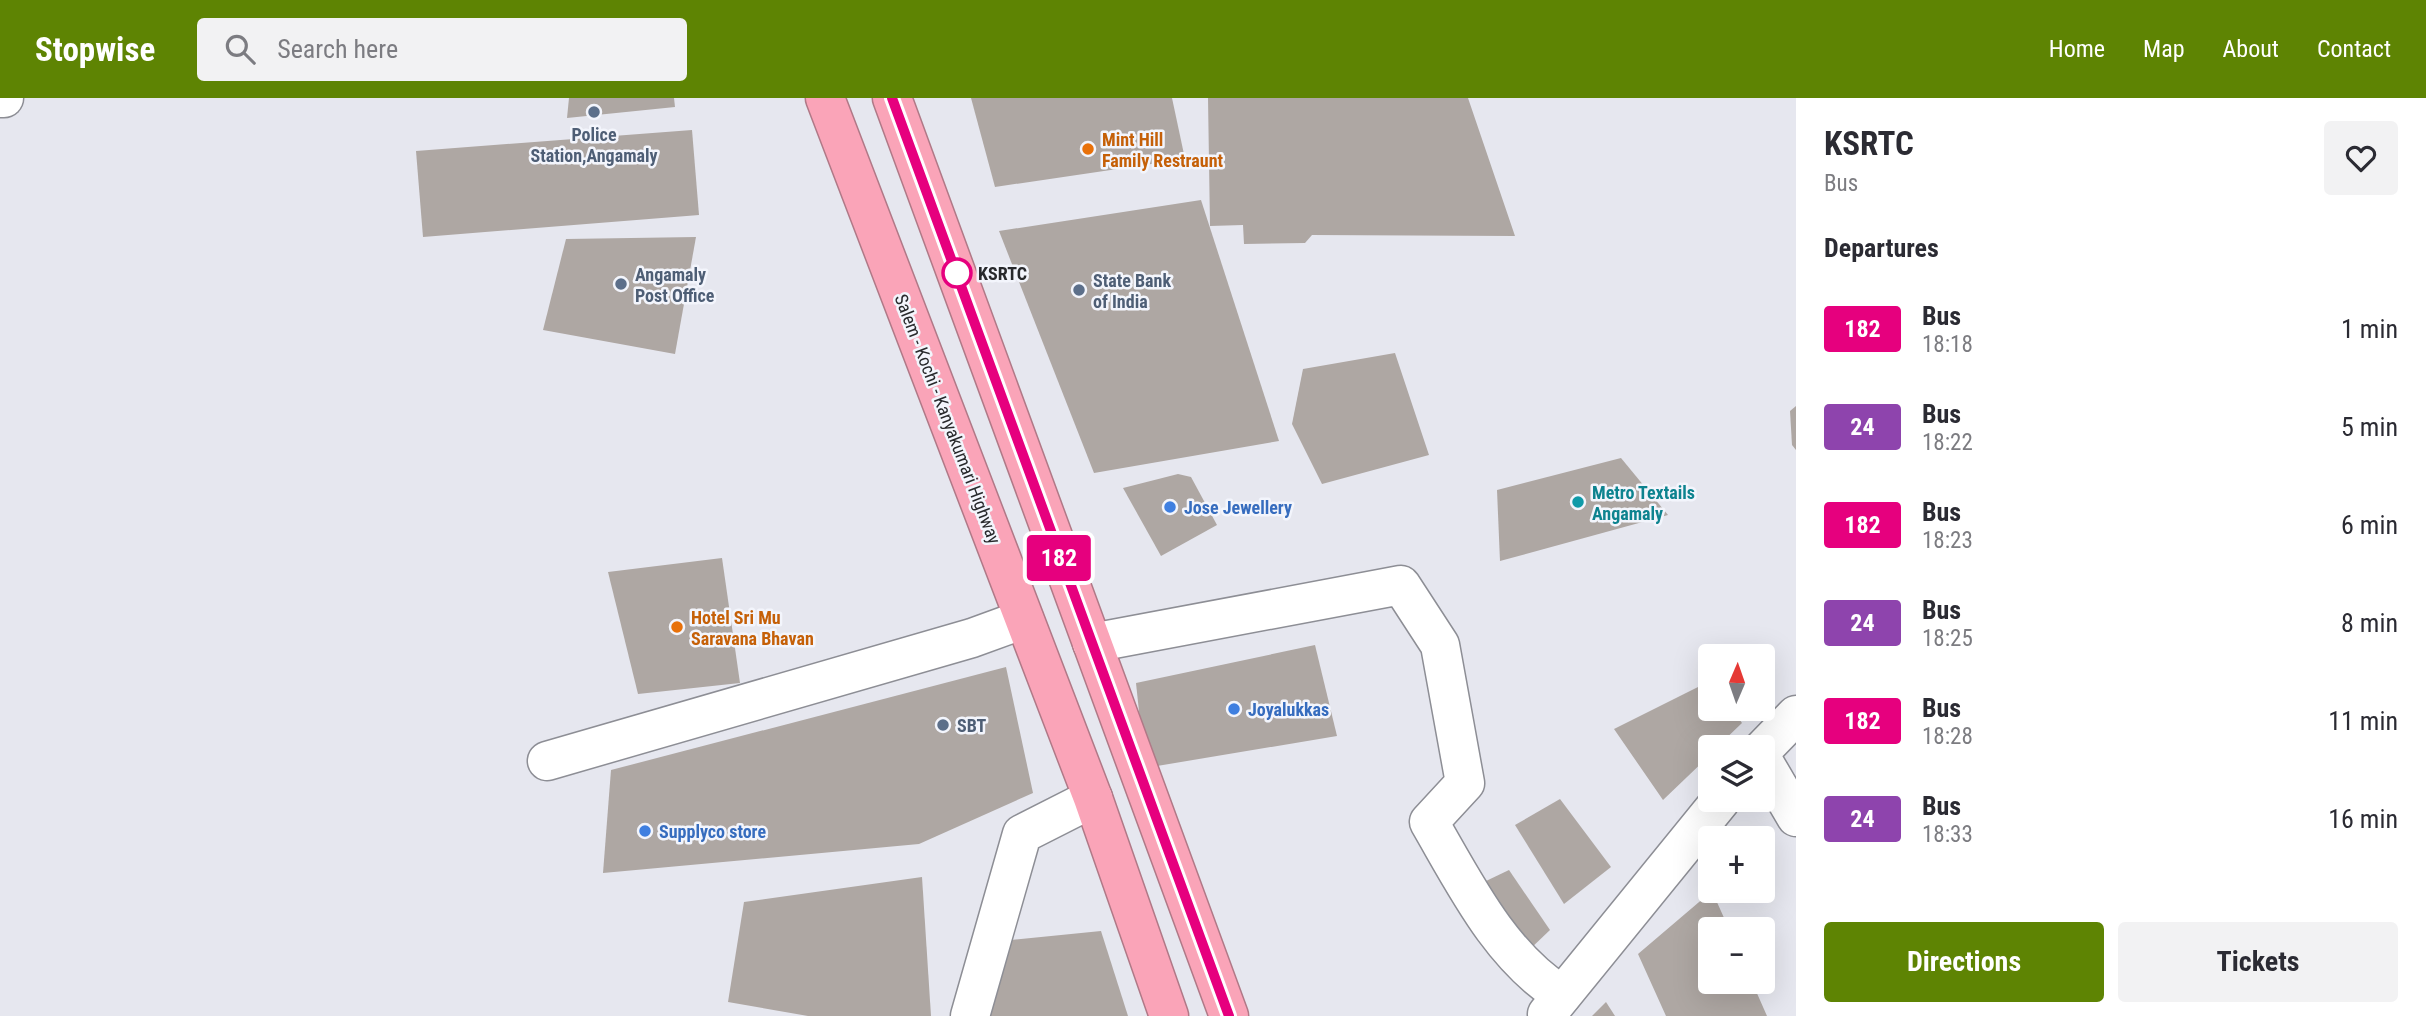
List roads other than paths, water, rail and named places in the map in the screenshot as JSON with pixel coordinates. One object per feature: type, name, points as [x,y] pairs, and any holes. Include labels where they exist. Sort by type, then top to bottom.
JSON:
[{"type":"highway","name":"Salem - Kochi - Kanyakumari Highway","points":[[825,98],[1093,798],[1169,1016]]},
{"type":"highway","points":[[892,98],[1229,1016]]},
{"type":"street","points":[[1092,643],[1401,585],[1440,645],[1465,783],[1429,822],[1487,922],[1546,984],[1554,1005],[1711,812]]},
{"type":"street","points":[[547,761],[972,638],[1024,619]]},
{"type":"street","points":[[1775,737],[1796,715]]},
{"type":"street","points":[[1775,781],[1796,817]]},
{"type":"street","points":[[970,1016],[1022,834],[1093,798]]},
{"type":"place","name":"Police Station,Angamaly","points":[[594,112]]},
{"type":"place","name":"Mint Hill Family Restraunt","points":[[1088,149]]},
{"type":"place","name":"KSRTC","points":[[957,273]]},
{"type":"place","name":"Angamaly Post Office","points":[[621,284]]},
{"type":"place","name":"State Bank of India","points":[[1079,290]]},
{"type":"place","name":"Metro Textails Angamaly","points":[[1578,502]]},
{"type":"place","name":"Jose Jewellery","points":[[1170,507]]},
{"type":"place","name":"Hotel Sri Mu Saravana Bhavan","points":[[677,627]]},
{"type":"place","name":"Joyalukkas","points":[[1234,709]]},
{"type":"place","name":"SBT","points":[[943,725]]},
{"type":"place","name":"Supplyco store","points":[[645,831]]}]
